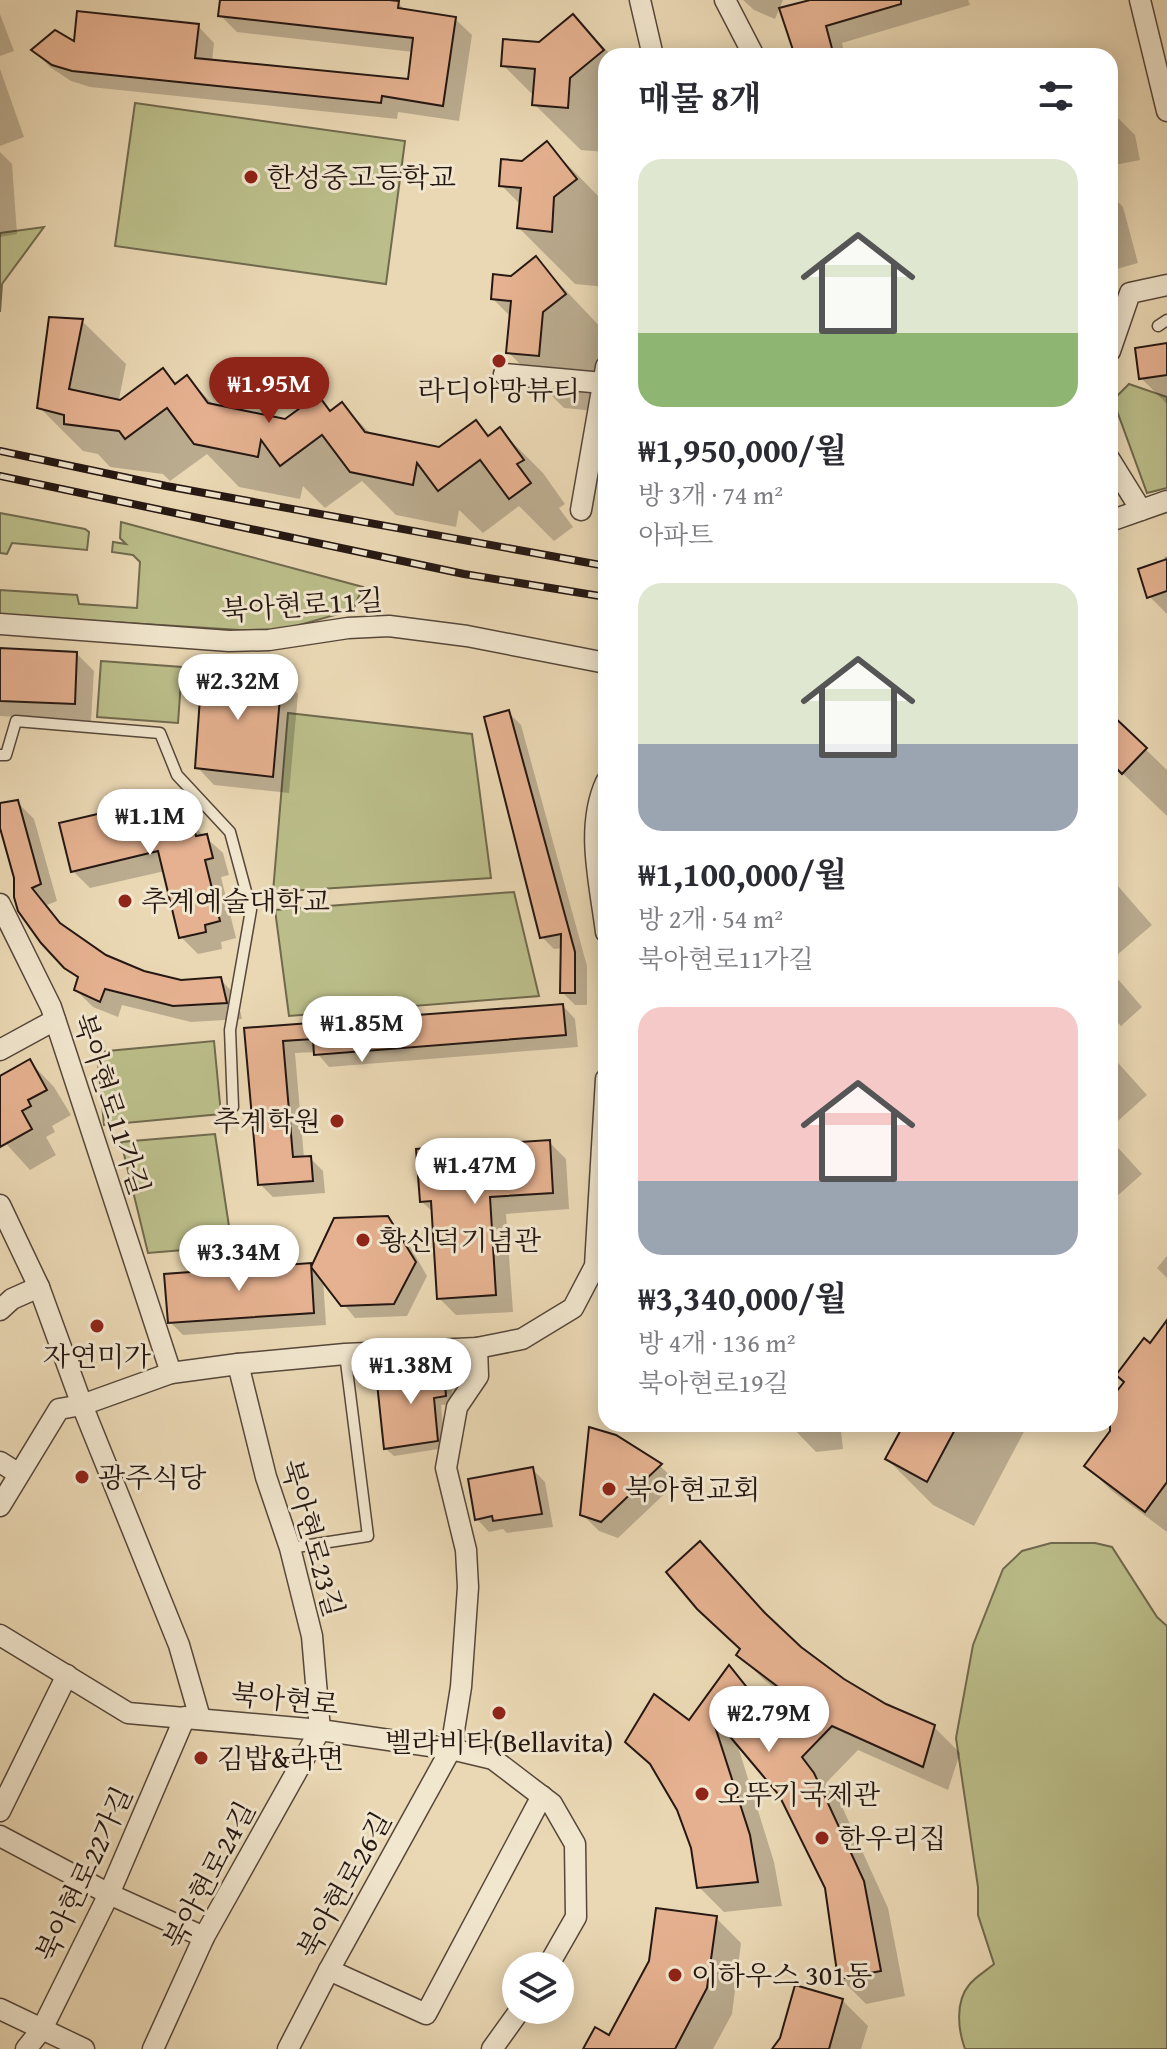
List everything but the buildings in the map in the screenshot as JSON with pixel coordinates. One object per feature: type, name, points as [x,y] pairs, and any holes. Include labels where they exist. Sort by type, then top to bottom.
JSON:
[{"type":"street","points":[[640,0],[651,48]]},
{"type":"street","points":[[725,0],[750,48]]},
{"type":"street","points":[[1140,0],[1167,111]]},
{"type":"street","points":[[1118,328],[1130,293],[1167,285]]},
{"type":"street","points":[[504,374],[598,375]]},
{"type":"street","points":[[581,510],[598,410]]},
{"type":"street","points":[[1118,473],[1141,510]]},
{"type":"street","points":[[1118,518],[1167,501]]},
{"type":"street","name":"북아현로11길","points":[[0,624],[229,641],[269,640],[348,628],[389,626],[467,636],[598,661]]},
{"type":"street","points":[[598,805],[595,814],[598,869]]},
{"type":"street","name":"북아현로11가길","points":[[0,904],[55,1020],[171,1373]]},
{"type":"street","points":[[0,1050],[55,1020]]},
{"type":"street","name":"북아현로","points":[[0,1205],[39,1287],[82,1405],[179,1645],[192,1718],[320,1730],[451,1749],[493,1759],[552,1804],[575,1844],[576,1917],[556,1952]]},
{"type":"street","points":[[0,1506],[59,1409],[82,1405],[171,1373],[345,1354],[477,1348],[522,1339],[573,1308],[595,1266],[598,1215]]},
{"type":"street","points":[[0,1310],[12,1299],[39,1287]]},
{"type":"street","name":"북아현로26길","points":[[288,2049],[451,1749],[461,1687],[468,1587],[466,1550],[446,1468],[457,1407],[478,1376],[477,1348]]},
{"type":"street","name":"북아현로23길","points":[[238,1364],[266,1477],[290,1548],[312,1636],[320,1730]]},
{"type":"street","points":[[0,1462],[19,1474]]},
{"type":"street","points":[[0,1635],[128,1713],[192,1718]]},
{"type":"street","points":[[0,1811],[67,1675]]},
{"type":"street","name":"북아현로22가길","points":[[26,2049],[42,2029],[192,1718]]},
{"type":"street","name":"북아현로24길","points":[[153,2049],[204,1937],[320,1730]]},
{"type":"street","points":[[329,1970],[426,2014],[542,1796]]},
{"type":"street","points":[[0,1836],[109,1894],[204,1937]]},
{"type":"street","points":[[0,2009],[84,2049]]},
{"type":"street","points":[[492,2049],[510,2024]]},
{"type":"lane","points":[[0,755],[6,755],[16,721],[160,733],[177,775],[230,832],[251,910],[230,1030],[233,1107]]},
{"type":"lane","points":[[290,1548],[368,1536],[345,1354]]},
{"type":"green space","points":[[135,103],[405,141],[386,284],[115,246]]},
{"type":"green space","points":[[44,227],[2,284],[0,312],[0,233]]},
{"type":"green space","points":[[1129,384],[1167,397],[1167,488],[1147,493],[1118,414],[1118,395]]},
{"type":"green space","points":[[0,513],[85,529],[89,532],[87,550],[12,543],[7,554],[0,553]]},
{"type":"green space","points":[[121,522],[363,587],[353,610],[274,632],[0,615],[0,590],[77,595],[79,604],[137,608],[140,562],[133,555],[112,552],[113,542],[126,544],[120,538]]},
{"type":"green space","points":[[101,661],[182,667],[178,723],[97,717]]},
{"type":"green space","points":[[288,713],[472,734],[491,878],[273,892]]},
{"type":"green space","points":[[514,892],[539,996],[289,1016],[275,910]]},
{"type":"green space","points":[[214,1041],[221,1114],[104,1125],[97,1052]]},
{"type":"green space","points":[[215,1134],[232,1246],[148,1253],[121,1142]]},
{"type":"green space","points":[[1051,1543],[1095,1543],[1112,1547],[1157,1617],[1167,1626],[1167,2049],[965,2049],[961,2033],[961,2000],[974,1979],[994,1964],[978,1915],[978,1887],[956,1738],[973,1645],[1003,1569],[1022,1551]]},
{"type":"railway","points":[[0,451],[166,486],[598,565]]},
{"type":"railway","points":[[0,476],[464,574],[598,596]]},
{"type":"place","name":"한성중고등학교","points":[[251,177]]},
{"type":"place","name":"라디아망뷰티","points":[[499,361]]},
{"type":"place","name":"추계예술대학교","points":[[125,901]]},
{"type":"place","name":"추계학원","points":[[337,1121]]},
{"type":"place","name":"황신덕기념관","points":[[363,1240]]},
{"type":"place","name":"자연미가","points":[[97,1326]]},
{"type":"place","name":"광주식당","points":[[82,1477]]},
{"type":"place","name":"북아현교회","points":[[609,1489]]},
{"type":"place","name":"벨라비타(Bellavita)","points":[[499,1713]]},
{"type":"place","name":"김밥&라면","points":[[201,1758]]},
{"type":"place","name":"오뚜기국제관","points":[[702,1794]]},
{"type":"place","name":"한우리집","points":[[822,1838]]},
{"type":"place","name":"이하우스 301동","points":[[675,1975]]}]
